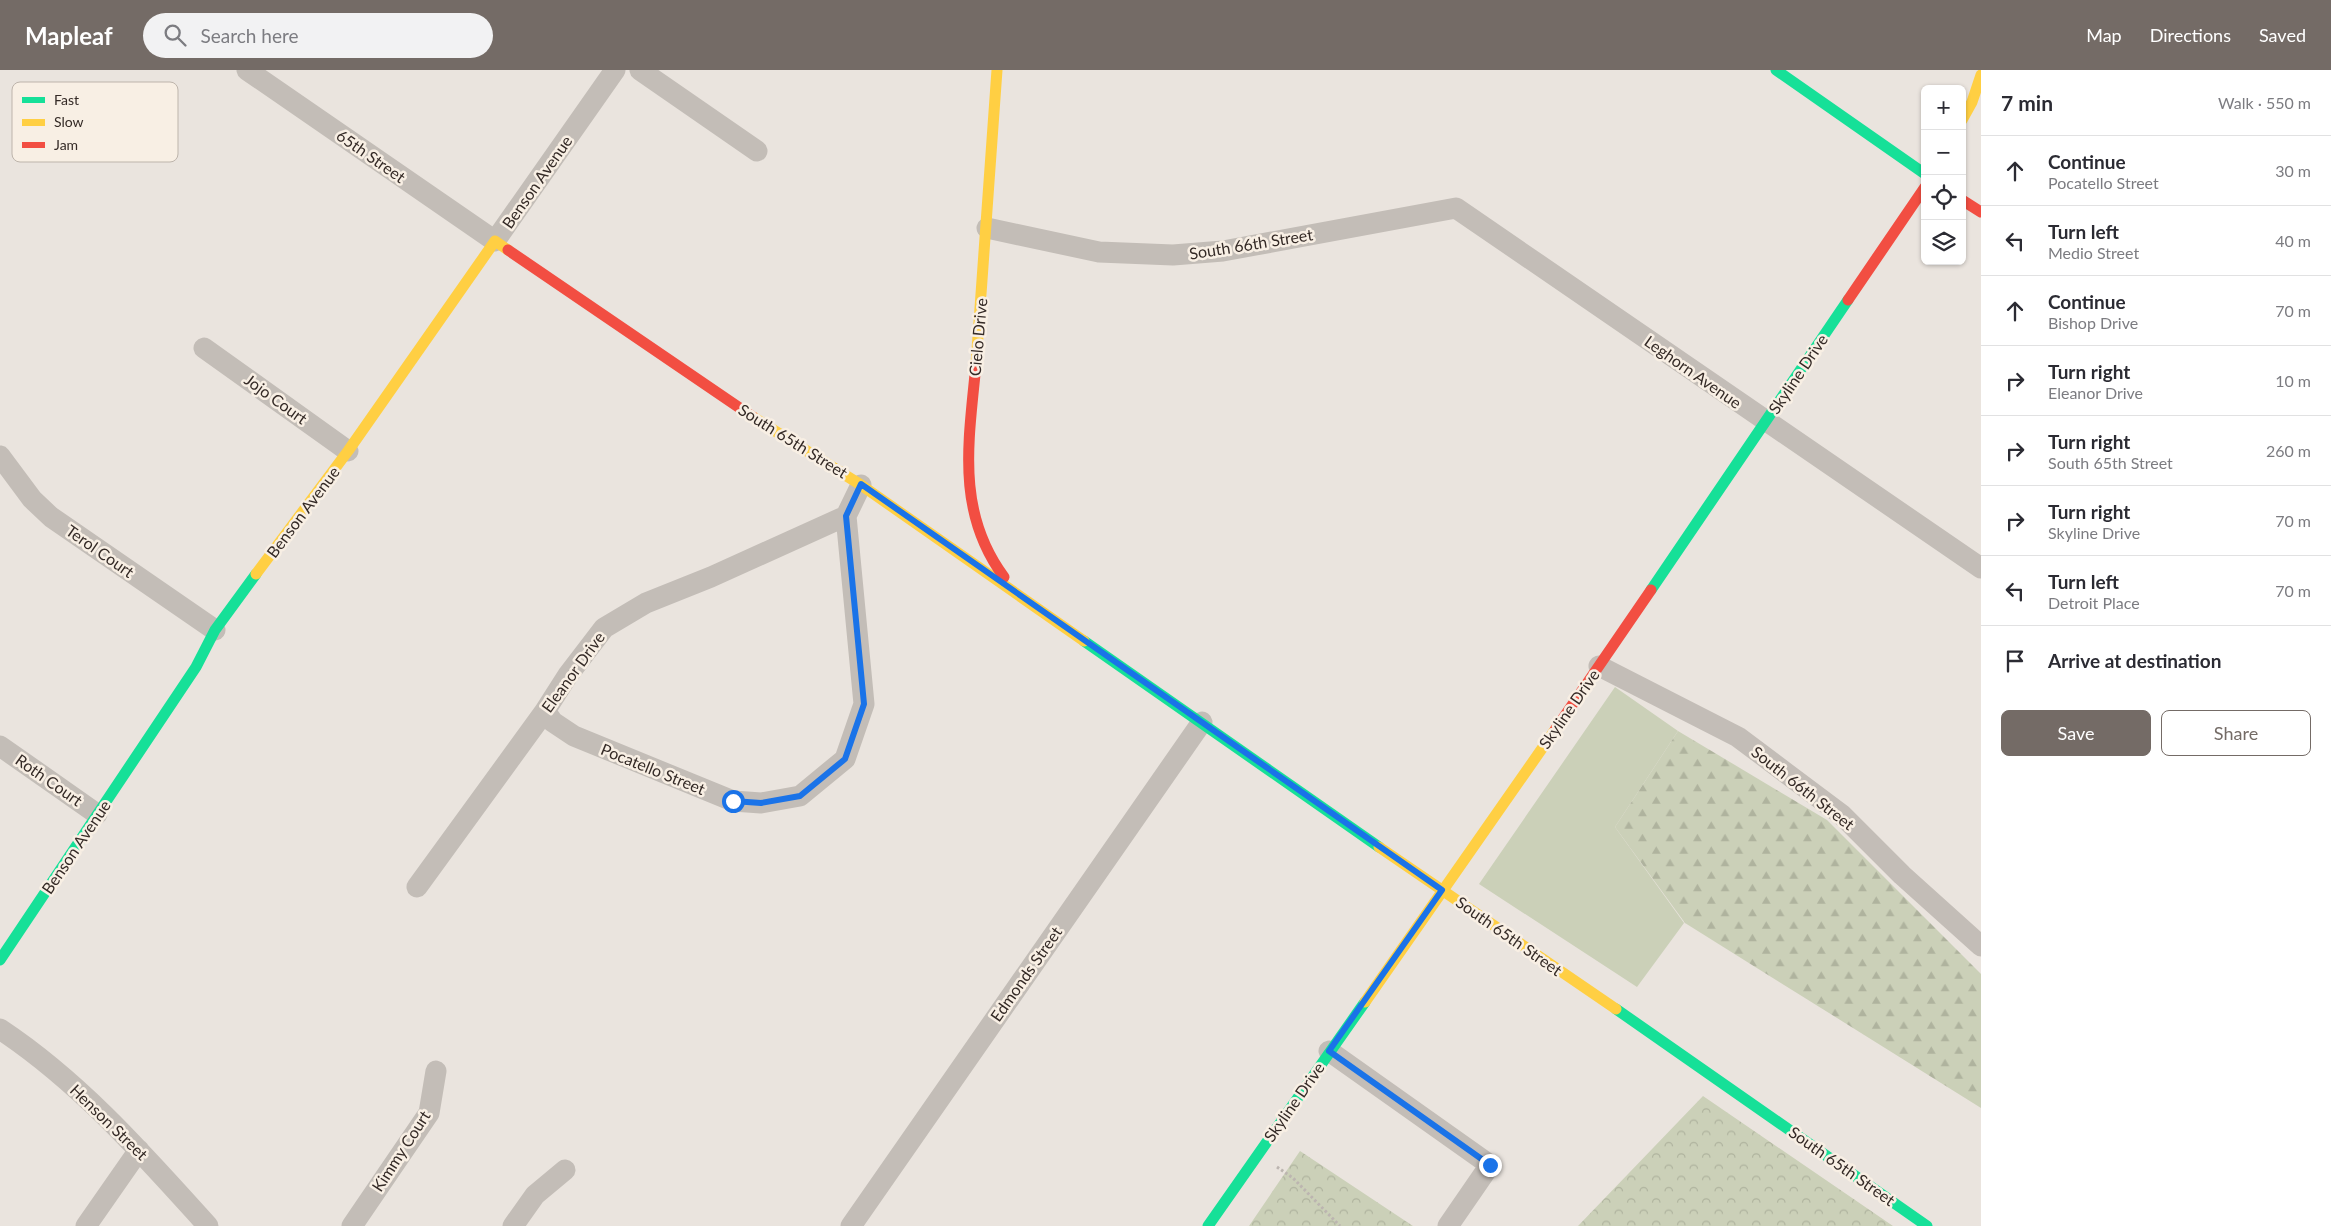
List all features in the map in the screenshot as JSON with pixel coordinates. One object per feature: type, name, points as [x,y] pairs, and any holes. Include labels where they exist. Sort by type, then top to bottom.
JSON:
[{"type":"street","name":"65th Street","points":[[247,70],[495,241]]},
{"type":"street","name":"Benson Avenue","points":[[0,960],[196,667],[215,630],[348,451],[615,70]]},
{"type":"street","points":[[640,70],[757,151]]},
{"type":"street","name":"Cielo Drive","points":[[997,70],[987,228],[967,464],[968,484],[980,534],[992,562],[1016,591]]},
{"type":"street","points":[[1776,70],[1921,171]]},
{"type":"street","points":[[1966,113],[1972,102],[1981,75]]},
{"type":"street","name":"Skyline Drive","points":[[1208,1226],[1599,666],[1921,193]]},
{"type":"street","points":[[1966,203],[1981,212]]},
{"type":"street","name":"South 66th Street","points":[[987,228],[1099,252],[1173,255],[1223,251],[1456,208]]},
{"type":"street","name":"Leghorn Avenue","points":[[1456,208],[1981,568]]},
{"type":"street","name":"South 65th Street","points":[[495,241],[757,420],[861,484],[1927,1226]]},
{"type":"street","name":"Jojo Court","points":[[204,348],[348,451]]},
{"type":"street","name":"Terol Court","points":[[0,456],[32,499],[51,517],[215,630]]},
{"type":"street","points":[[846,516],[861,484]]},
{"type":"street","name":"Pocatello Street","points":[[545,711],[553,722],[574,736],[733,801],[761,803],[800,796],[845,759],[864,704],[846,516]]},
{"type":"street","name":"Eleanor Drive","points":[[417,887],[545,711],[568,675],[604,628],[646,603],[710,578],[846,516]]},
{"type":"street","name":"South 66th Street","points":[[1599,666],[1738,738],[1842,815],[1902,875],[1981,946]]},
{"type":"street","name":"Edmonds Street","points":[[851,1226],[1202,722]]},
{"type":"street","name":"Roth Court","points":[[0,746],[97,814]]},
{"type":"street","name":"Henson Street","points":[[0,1029],[30,1049],[55,1070],[139,1150],[208,1226]]},
{"type":"street","points":[[1329,1051],[1490,1165],[1448,1226]]},
{"type":"street","name":"Kimmy Court","points":[[352,1226],[429,1113],[436,1071]]},
{"type":"street","points":[[86,1226],[139,1150]]},
{"type":"street","points":[[513,1226],[535,1195],[565,1170]]},
{"type":"path","points":[[1258,1154],[1294,1178],[1340,1226]]},
{"type":"green space","points":[[1615,687],[1678,731],[1615,827],[1684,923],[1637,987],[1479,884]]},
{"type":"green space","points":[[1678,731],[1827,820],[1981,974],[1981,1108],[1685,923],[1615,827]]},
{"type":"green space","points":[[1703,1096],[1893,1226],[1578,1226]]},
{"type":"green space","points":[[1300,1151],[1413,1226],[1249,1226]]},
{"type":"traffic: fast","points":[[1776,70],[1921,171]]},
{"type":"traffic: fast","points":[[1651,590],[1848,300]]},
{"type":"traffic: fast","points":[[0,960],[196,667],[215,630],[256,574]]},
{"type":"traffic: fast","points":[[1084,641],[1379,847]]},
{"type":"traffic: fast","points":[[1208,1226],[1365,1002]]},
{"type":"traffic: fast","points":[[1616,1009],[1927,1226]]},
{"type":"traffic: slow","points":[[976,364],[997,70]]},
{"type":"traffic: slow","points":[[1966,113],[1972,102],[1981,75]]},
{"type":"traffic: slow","points":[[256,574],[348,451],[495,241],[508,250]]},
{"type":"traffic: slow","points":[[753,417],[861,485],[1084,641]]},
{"type":"traffic: slow","points":[[1365,1002],[1555,730]]},
{"type":"traffic: slow","points":[[1379,847],[1616,1009]]},
{"type":"traffic: jam","points":[[1848,300],[1921,193]]},
{"type":"traffic: jam","points":[[1966,203],[1981,212]]},
{"type":"traffic: jam","points":[[508,250],[753,417]]},
{"type":"traffic: jam","points":[[976,364],[969,447],[972,501],[978,527],[988,552],[1004,577]]},
{"type":"traffic: jam","points":[[1555,730],[1651,590]]},
{"type":"route","points":[[733,801],[761,803],[800,796],[845,759],[864,704],[846,516],[861,484],[1442,890],[1329,1051],[1490,1165]]}]
